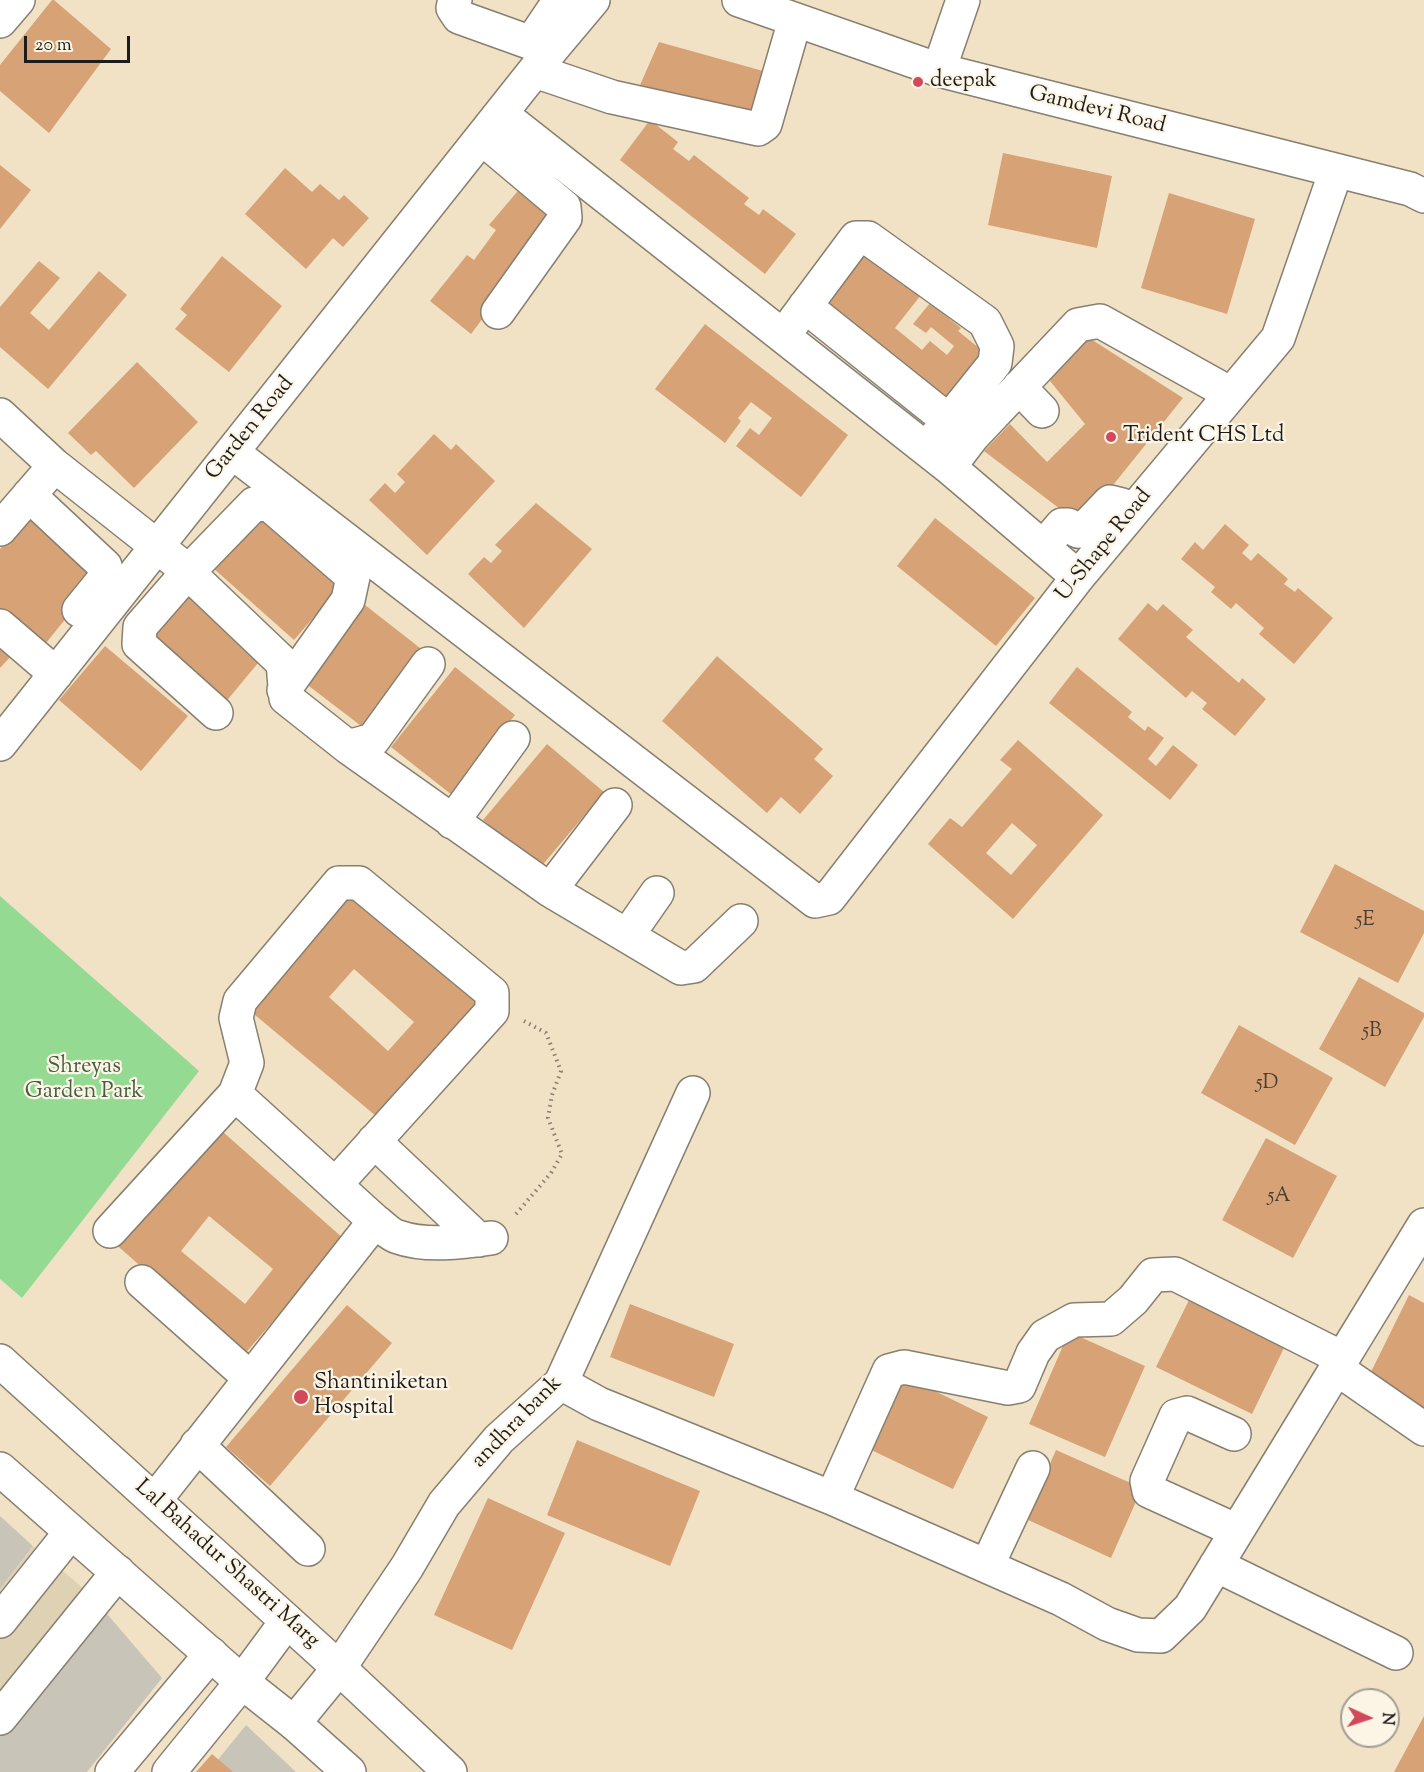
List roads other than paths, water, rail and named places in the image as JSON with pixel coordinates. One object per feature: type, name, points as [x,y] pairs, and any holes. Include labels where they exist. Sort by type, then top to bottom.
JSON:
[{"type":"street","points":[[0,21],[18,0]]},
{"type":"street","points":[[456,0],[453,8],[459,17],[539,54],[612,97],[758,129],[765,124],[795,20]]},
{"type":"street","points":[[539,54],[560,0]]},
{"type":"street","points":[[491,126],[539,54],[593,0]]},
{"type":"street","name":"Gamdevi Road","points":[[739,0],[939,70],[1410,189],[1424,196]]},
{"type":"street","points":[[939,70],[963,0]]},
{"type":"street","points":[[491,126],[564,207],[565,218],[498,312]]},
{"type":"street","points":[[491,126],[783,336],[938,458],[1078,577]]},
{"type":"street","name":"Garden Road","points":[[0,744],[48,667],[157,547],[491,126]]},
{"type":"street","name":"U-Shape Road","points":[[232,452],[815,901],[829,898],[1078,577],[1278,338],[1336,171]]},
{"type":"street","points":[[783,336],[856,238],[868,238],[985,322],[997,346],[995,363],[949,421],[938,458]]},
{"type":"street","points":[[805,306],[949,421]]},
{"type":"street","points":[[938,458],[972,436],[1078,325],[1100,321],[1231,394]]},
{"type":"street","points":[[1019,387],[1042,411]]},
{"type":"street","points":[[0,415],[54,465],[188,572],[283,663],[286,698],[348,747],[550,890],[681,968],[694,966],[741,921]]},
{"type":"street","points":[[0,529],[54,465]]},
{"type":"street","points":[[0,626],[48,667],[105,578],[105,566],[29,495]]},
{"type":"street","points":[[1043,547],[1062,525],[1068,525],[1078,531],[1086,527],[1110,502],[1132,512]]},
{"type":"street","points":[[216,713],[139,644],[140,627],[188,572],[254,504],[270,505],[353,577],[348,600],[284,690]]},
{"type":"street","points":[[348,747],[373,740],[428,664]]},
{"type":"street","points":[[452,822],[513,738]]},
{"type":"street","points":[[550,890],[615,805]]},
{"type":"street","points":[[110,1231],[235,1094],[247,1063],[236,1018],[240,1001],[339,883],[359,883],[492,993],[492,1011],[335,1185]]},
{"type":"street","points":[[627,936],[657,893]]},
{"type":"street","points":[[235,1094],[375,1221],[396,1237],[429,1242],[487,1239],[374,1141]]},
{"type":"street","name":"andhra bank","points":[[294,1723],[339,1668],[407,1567],[444,1504],[499,1439],[561,1383],[693,1094]]},
{"type":"street","points":[[155,1500],[375,1221]]},
{"type":"street","points":[[561,1383],[599,1404],[832,1498],[987,1566],[1061,1599],[1107,1624],[1138,1635],[1161,1636],[1190,1608],[1339,1363],[1421,1238]]},
{"type":"street","points":[[832,1498],[889,1371],[904,1367],[1008,1388],[1020,1386],[1033,1353],[1045,1336],[1074,1320],[1111,1319],[1133,1300],[1153,1275],[1175,1274],[1339,1363],[1424,1429]]},
{"type":"street","points":[[142,1282],[250,1378]]},
{"type":"street","name":"Lal Bahadur Shastri Marg","points":[[0,1361],[339,1668],[450,1772]]},
{"type":"street","points":[[1234,1434],[1187,1413],[1176,1416],[1147,1481],[1149,1491],[1237,1531]]},
{"type":"street","points":[[197,1445],[308,1549]]},
{"type":"street","points":[[987,1566],[1033,1468]]},
{"type":"street","points":[[0,1469],[242,1682],[294,1723],[349,1772]]},
{"type":"street","points":[[0,1621],[71,1532]]},
{"type":"street","points":[[1216,1565],[1396,1653]]},
{"type":"street","points":[[0,1719],[118,1572]]},
{"type":"street","points":[[169,1772],[242,1682],[287,1621]]},
{"type":"street","points":[[112,1772],[211,1654]]},
{"type":"place","name":"deepak","points":[[918,82]]},
{"type":"place","name":"Trident CHS Ltd","points":[[1111,437]]},
{"type":"place","name":"Shantiniketan Hospital","points":[[301,1397]]},
{"type":"park label","name":"Shreyas Garden Park","points":[[84,1080]]}]
